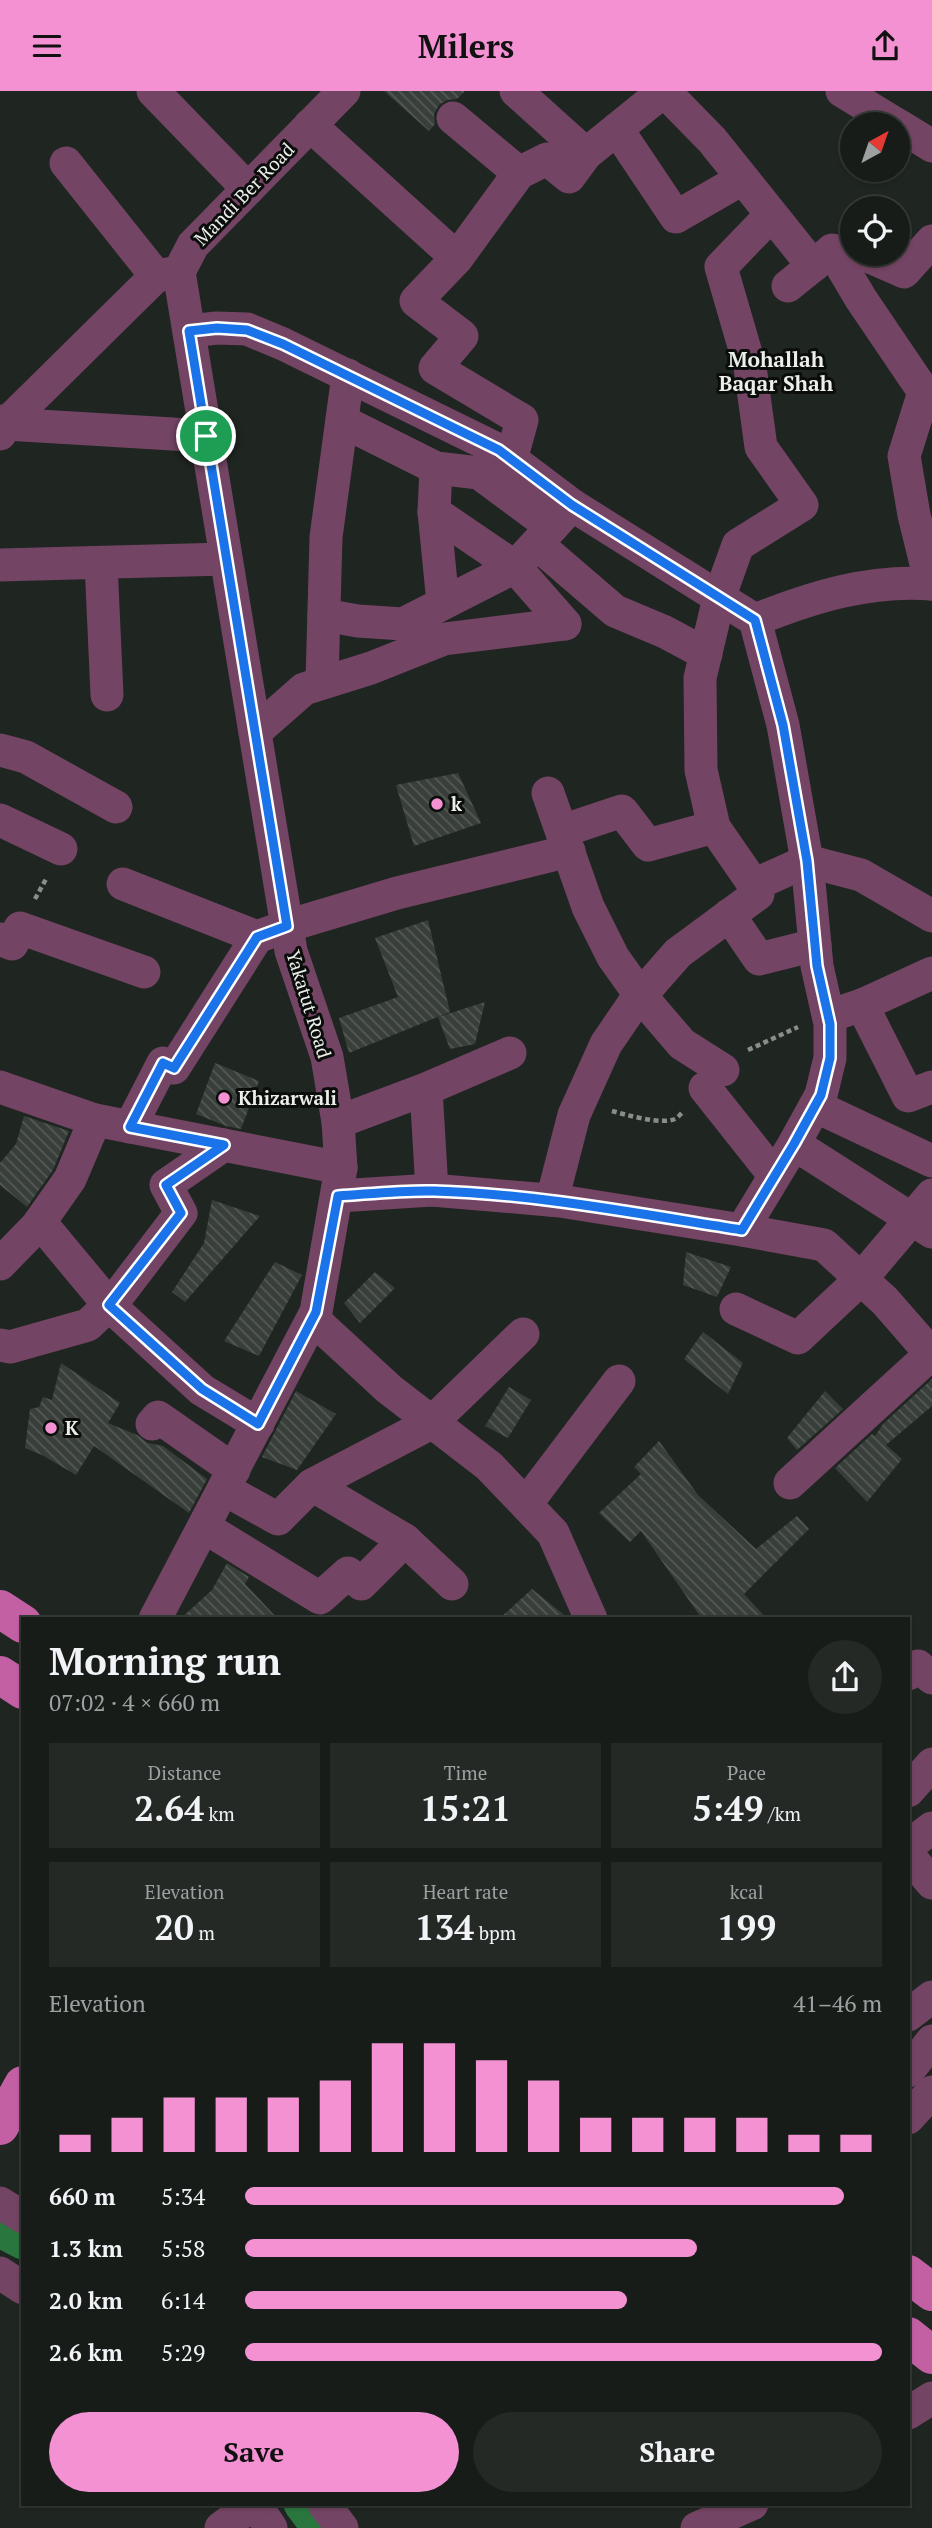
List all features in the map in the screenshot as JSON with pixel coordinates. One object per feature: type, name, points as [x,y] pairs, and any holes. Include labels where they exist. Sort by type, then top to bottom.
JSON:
[{"type":"main road","points":[[0,1609],[21,1623]]},
{"type":"main road","points":[[0,1675],[21,1689]]},
{"type":"main road","points":[[0,2126],[21,2089]]},
{"type":"main road","points":[[910,2276],[932,2292]]},
{"type":"main road","points":[[910,2338],[932,2355]]},
{"type":"street","points":[[153,91],[247,189]]},
{"type":"street","name":"Mandi Ber Road","points":[[2,426],[167,274],[344,91]]},
{"type":"street","points":[[516,91],[586,154]]},
{"type":"street","points":[[511,460],[522,420],[435,368],[462,336],[416,301],[457,258],[519,173],[547,159],[569,177],[586,154],[664,91],[712,140],[771,215],[836,257],[904,272],[932,241]]},
{"type":"street","points":[[842,91],[876,112]]},
{"type":"street","points":[[453,118],[519,173]]},
{"type":"street","points":[[310,125],[457,258]]},
{"type":"street","points":[[617,129],[676,217],[742,179]]},
{"type":"street","points":[[910,133],[932,146]]},
{"type":"street","points":[[2,426],[206,436],[189,331],[167,274],[66,163]]},
{"type":"street","points":[[552,1201],[566,1142],[579,1103],[606,1044],[640,995],[678,953],[758,894],[714,827],[701,770],[700,678],[719,598],[738,545],[802,505],[761,447],[750,367],[721,267],[771,215]]},
{"type":"street","points":[[755,620],[800,602],[842,591],[894,583],[932,584],[920,478],[904,456],[924,392],[836,257]]},
{"type":"street","points":[[189,331],[217,328],[247,330],[283,344],[499,450],[511,460],[544,536],[565,624],[444,639],[371,668],[304,689],[255,732]]},
{"type":"street","points":[[322,682],[326,537],[348,375]]},
{"type":"street","points":[[342,421],[436,468],[479,473],[615,611],[665,632],[706,654]]},
{"type":"street","name":"Yakatut Road","points":[[156,1617],[313,1319],[339,1182],[338,1122],[327,1057],[291,951],[272,931],[255,732],[206,436]]},
{"type":"street","points":[[436,468],[434,512],[443,603]]},
{"type":"street","points":[[434,512],[544,536],[719,598],[755,620],[783,725],[807,861],[817,966],[828,1016],[830,1058],[821,1095],[742,1230]]},
{"type":"street","points":[[324,615],[358,621],[403,624],[443,603],[544,536]]},
{"type":"street","points":[[0,565],[226,559]]},
{"type":"street","points":[[101,563],[107,695]]},
{"type":"street","points":[[0,750],[26,757],[116,807]]},
{"type":"street","points":[[548,793],[588,907],[613,957],[640,995],[714,1079],[774,1175]]},
{"type":"street","points":[[123,884],[272,931],[566,841],[622,810],[648,845],[714,827]]},
{"type":"street","points":[[0,820],[61,849]]},
{"type":"street","points":[[754,885],[807,861],[861,875],[932,916]]},
{"type":"street","points":[[729,915],[759,958],[816,945]]},
{"type":"street","points":[[0,939],[12,944],[20,927],[144,972]]},
{"type":"street","points":[[130,1127],[163,1063],[174,1068],[272,931]]},
{"type":"street","points":[[828,1016],[862,1005],[932,973]]},
{"type":"street","points":[[862,1005],[908,1096],[932,1087]]},
{"type":"street","points":[[338,1122],[426,1089],[510,1053]]},
{"type":"street","points":[[0,1087],[95,1120],[224,1145],[339,1182],[552,1201],[824,1245],[885,1301],[932,1354],[790,1483]]},
{"type":"street","points":[[426,1089],[432,1191]]},
{"type":"street","points":[[814,1106],[932,1159]]},
{"type":"street","points":[[0,1264],[40,1222],[70,1179],[95,1120]]},
{"type":"street","points":[[736,1309],[798,1338],[925,1216],[794,1144]]},
{"type":"street","points":[[0,1345],[10,1347],[88,1325],[109,1305],[181,1213],[166,1185],[224,1145]]},
{"type":"street","points":[[40,1222],[109,1305],[202,1389],[258,1424]]},
{"type":"street","points":[[313,1319],[389,1389],[488,1466],[553,1533],[590,1617]]},
{"type":"street","points":[[152,1424],[158,1417],[278,1519],[312,1485],[431,1423],[523,1334]]},
{"type":"street","points":[[526,1504],[619,1381]]},
{"type":"street","points":[[312,1485],[405,1540],[452,1584]]},
{"type":"street","points":[[204,1527],[320,1598],[348,1573],[361,1584],[405,1540]]},
{"type":"street","points":[[910,1672],[918,1666],[932,1678]]},
{"type":"street","points":[[910,1789],[932,1764]]},
{"type":"street","points":[[910,1844],[932,1828]]},
{"type":"street","points":[[910,1858],[932,1883]]},
{"type":"street","points":[[910,2014],[932,1997]]},
{"type":"street","points":[[910,2068],[932,2041]]},
{"type":"street","points":[[910,2116],[932,2092]]},
{"type":"street","points":[[0,2203],[21,2216]]},
{"type":"street","points":[[0,2273],[21,2287]]},
{"type":"street","points":[[910,2412],[932,2398]]},
{"type":"street","points":[[221,2528],[251,2506]]},
{"type":"street","points":[[255,2506],[271,2528]]},
{"type":"street","points":[[326,2506],[342,2528]]},
{"type":"street","points":[[698,2528],[748,2506]]},
{"type":"building","points":[[384,91],[465,91],[457,99],[447,100],[439,105],[434,114],[435,124],[429,131]]},
{"type":"building","name":"k","points":[[458,773],[481,823],[414,846],[396,785]]},
{"type":"building","points":[[428,920],[450,1012],[349,1053],[339,1018],[398,997],[375,938]]},
{"type":"building","points":[[485,1002],[475,1044],[450,1049],[438,1017]]},
{"type":"building","points":[[215,1063],[259,1081],[241,1129],[196,1114]]},
{"type":"building","points":[[24,1116],[69,1131],[53,1170],[27,1207],[0,1185],[0,1163],[16,1144]]},
{"type":"building","points":[[212,1200],[260,1216],[185,1302],[172,1292],[204,1243]]},
{"type":"building","points":[[686,1252],[731,1267],[717,1297],[683,1285]]},
{"type":"building","points":[[275,1262],[302,1275],[259,1356],[224,1341]]},
{"type":"building","points":[[375,1272],[395,1288],[360,1323],[344,1303]]},
{"type":"building","points":[[703,1332],[743,1363],[728,1394],[684,1359]]},
{"type":"building","points":[[61,1363],[120,1403],[108,1423],[137,1435],[148,1443],[163,1446],[207,1479],[189,1513],[94,1446],[76,1475],[25,1448],[30,1409],[39,1407],[43,1397],[52,1400]]},
{"type":"building","points":[[932,1379],[932,1406],[886,1445],[902,1459],[867,1502],[835,1468],[872,1434],[875,1436],[883,1424]]},
{"type":"building","points":[[509,1387],[531,1400],[508,1438],[485,1426]]},
{"type":"building","points":[[296,1391],[336,1414],[297,1470],[262,1457]]},
{"type":"building","points":[[825,1391],[843,1409],[797,1450],[787,1438]]},
{"type":"building","points":[[659,1441],[698,1495],[756,1549],[797,1516],[809,1529],[744,1594],[765,1617],[701,1617],[641,1531],[630,1542],[599,1513],[641,1474],[634,1467]]},
{"type":"building","points":[[227,1563],[249,1577],[245,1584],[276,1617],[182,1617],[212,1590]]},
{"type":"building","points":[[532,1589],[567,1617],[501,1617]]},
{"type":"waterway","points":[[0,2230],[21,2241]]},
{"type":"waterway","points":[[302,2506],[319,2528]]},
{"type":"place","name":"k","points":[[437,804]]},
{"type":"place","name":"Khizarwali","points":[[224,1098]]},
{"type":"place","name":"K","points":[[51,1428]]},
{"type":"district","name":"Mohallah Baqar Shah","points":[[776,372]]},
{"type":"route","points":[[217,328],[247,330],[283,344],[499,450],[572,505],[755,620],[783,725],[807,861],[817,966],[830,1024],[830,1058],[821,1095],[742,1230],[560,1201],[492,1195],[432,1191],[338,1196],[316,1312],[258,1424],[202,1389],[109,1305],[181,1213],[166,1185],[224,1145],[130,1127],[163,1063],[174,1068],[257,937],[287,926],[206,436],[189,331],[217,328]]}]
